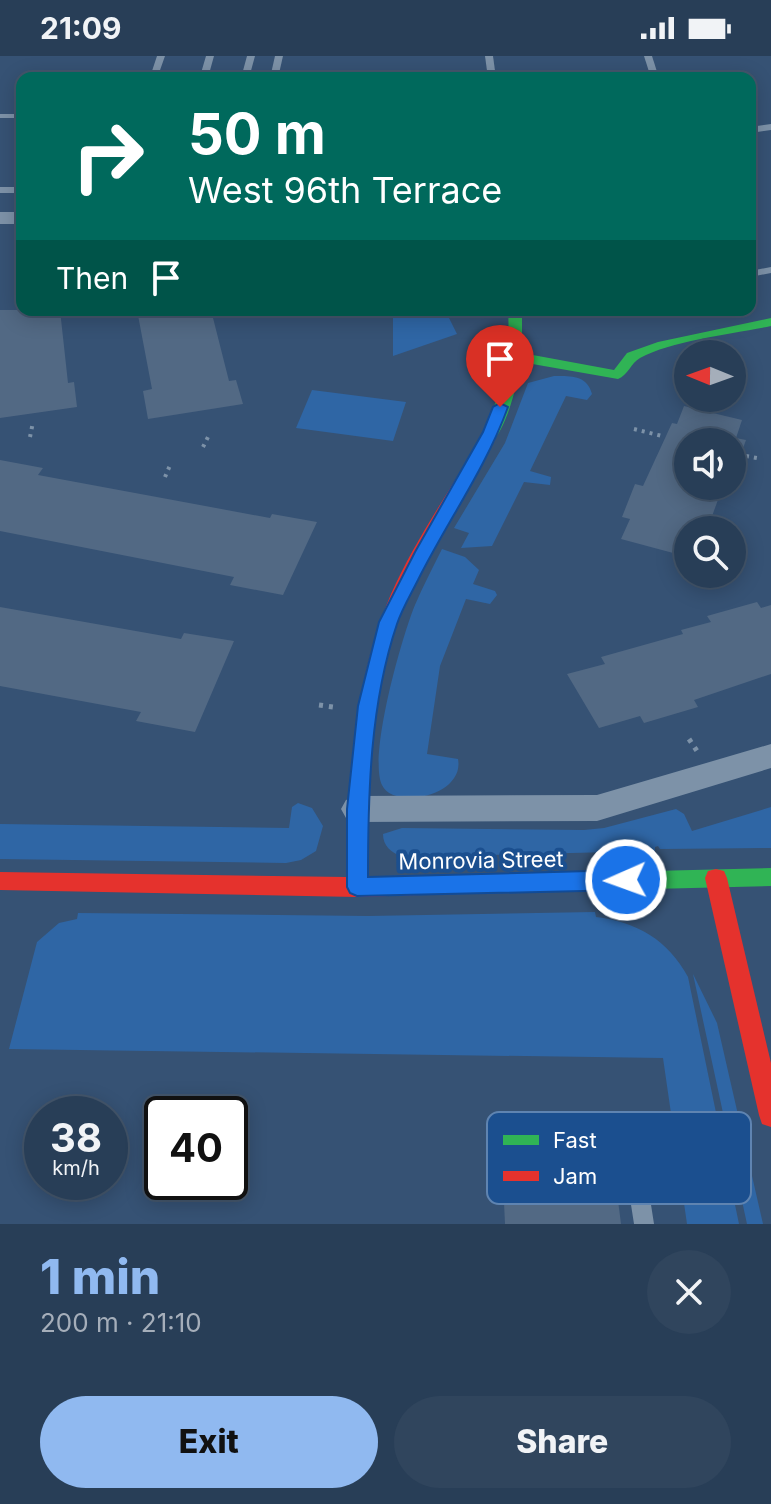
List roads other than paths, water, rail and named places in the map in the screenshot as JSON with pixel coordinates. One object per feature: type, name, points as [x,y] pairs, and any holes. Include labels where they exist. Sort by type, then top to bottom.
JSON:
[{"type":"street","points":[[357,887],[357,809],[368,706],[388,622],[491,432],[519,357],[520,326],[517,316]]},
{"type":"street","points":[[519,357],[618,375],[632,356],[643,352],[771,322]]},
{"type":"street","points":[[357,809],[597,808],[771,756]]},
{"type":"street","name":"Monrovia Street","points":[[3,881],[357,887],[771,877]]},
{"type":"street","points":[[716,878],[771,1115]]},
{"type":"lane","points":[[0,900],[3,881]]},
{"type":"lane","points":[[641,1204],[644,1224]]}]
